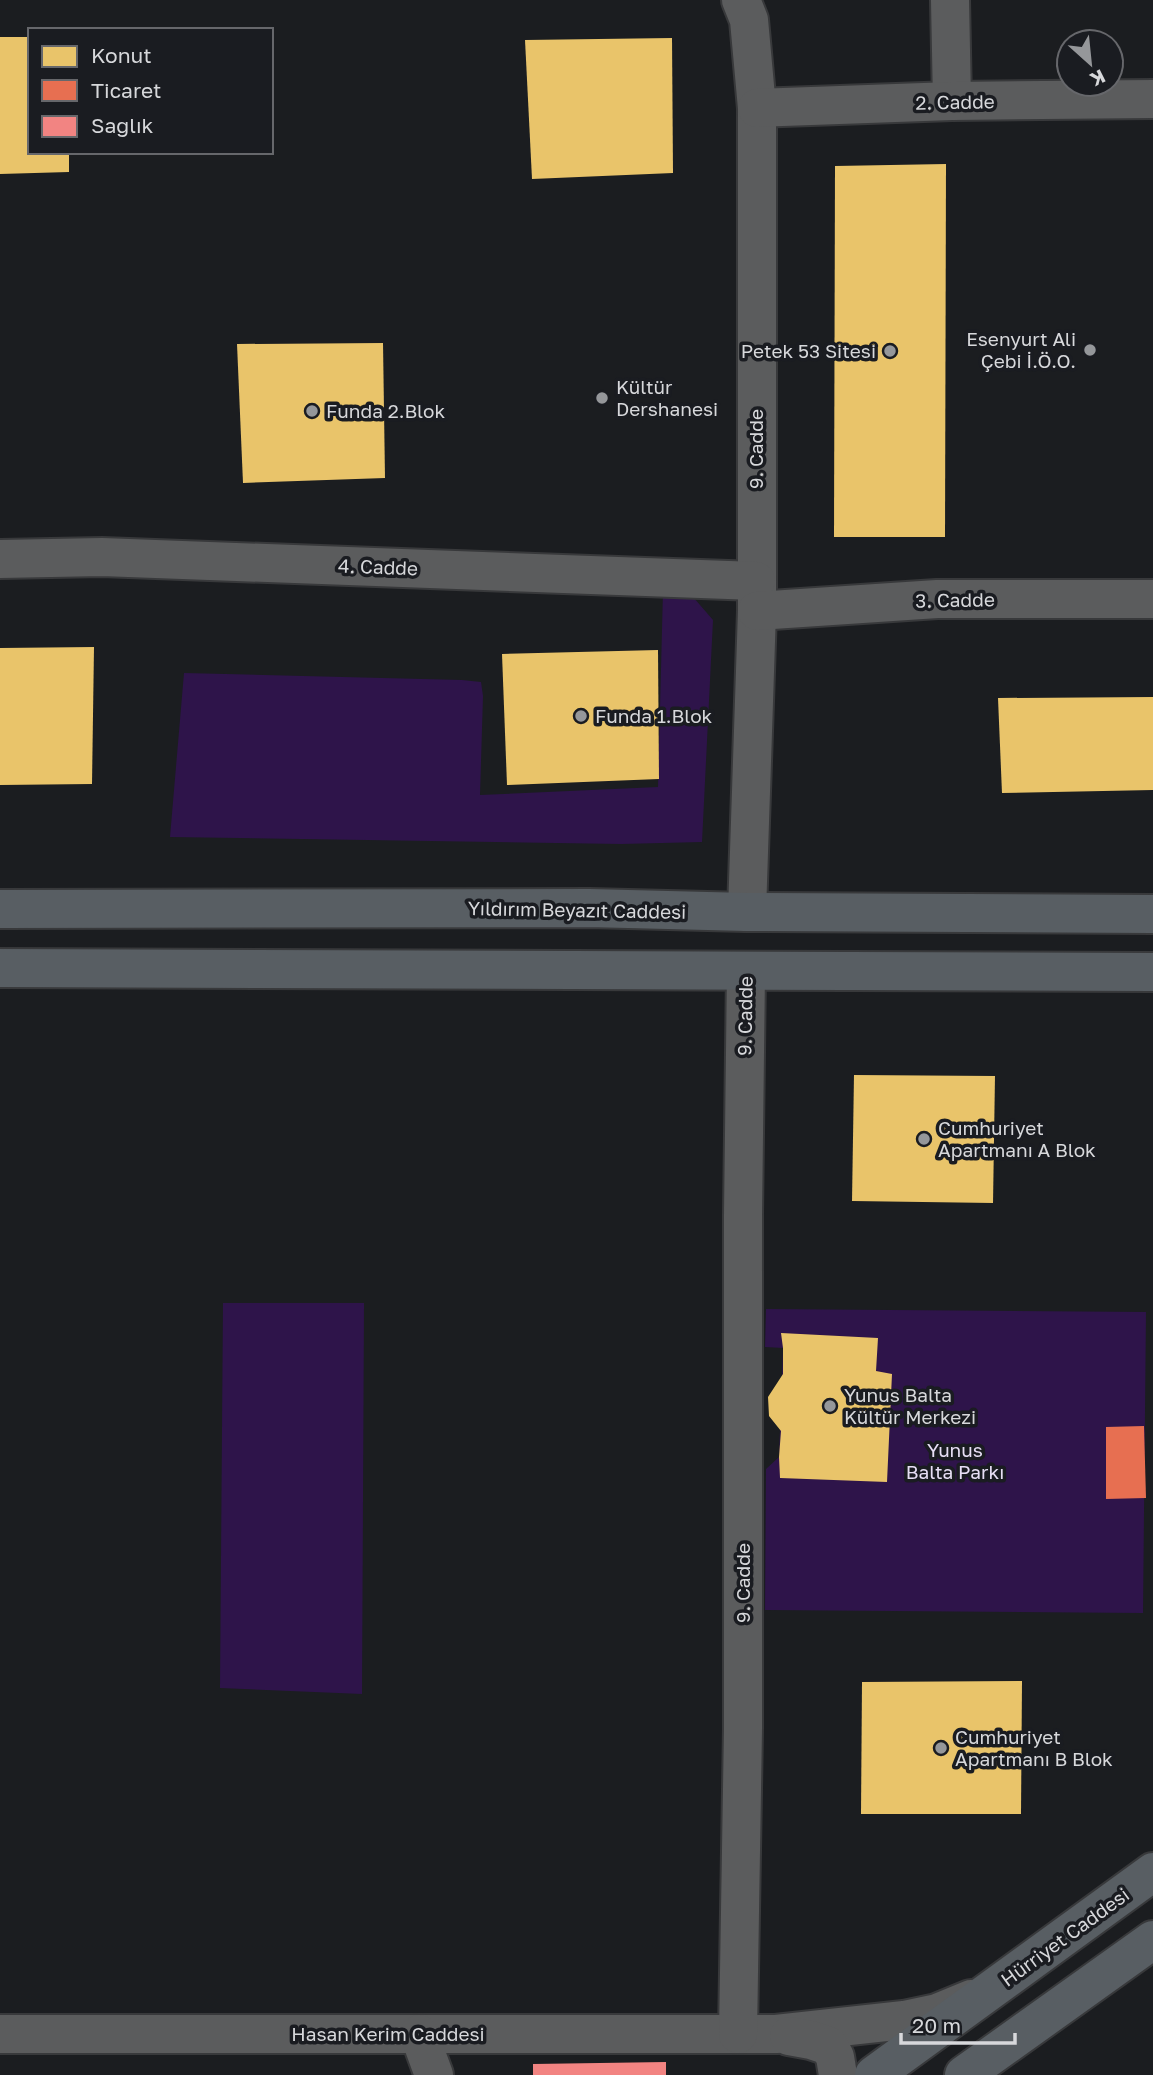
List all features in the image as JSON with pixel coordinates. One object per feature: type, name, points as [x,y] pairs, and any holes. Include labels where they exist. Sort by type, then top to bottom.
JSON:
[{"type":"main road","name":"Yıldırım Beyazıt Caddesi","points":[[0,909],[589,908],[747,912],[1153,914]]},
{"type":"main road","name":"9. Cadde","points":[[746,971],[747,912]]},
{"type":"main road","points":[[0,968],[1153,972]]},
{"type":"main road","name":"Hürriyet Caddesi","points":[[874,2075],[1153,1872]]},
{"type":"main road","points":[[964,2075],[1153,1940]]},
{"type":"street","name":"9. Cadde","points":[[741,0],[749,20],[757,108],[756,596],[747,912]]},
{"type":"street","points":[[950,0],[952,101]]},
{"type":"street","name":"2. Cadde","points":[[757,108],[952,101],[1153,99]]},
{"type":"street","name":"4. Cadde","points":[[0,559],[102,557],[756,596]]},
{"type":"street","name":"3. Cadde","points":[[756,596],[1153,599]]},
{"type":"street","name":"9. Cadde","points":[[738,2034],[743,1728],[746,971]]},
{"type":"street","points":[[776,2034],[904,2020],[936,2013],[990,1992]]},
{"type":"street","name":"Hasan Kerim Caddesi","points":[[0,2034],[776,2034]]},
{"type":"street","points":[[419,2034],[434,2075]]},
{"type":"street","points":[[776,2034],[829,2046],[835,2057],[838,2075]]},
{"type":"green space","points":[[663,590],[687,590],[713,620],[702,842],[621,844],[170,837],[184,673],[481,682],[483,696],[480,795],[658,787]]},
{"type":"green space","points":[[223,1303],[364,1303],[362,1694],[220,1688]]},
{"type":"green space","name":"Yunus Balta Parkı","points":[[766,1309],[1146,1312],[1143,1613],[765,1610],[766,1469],[779,1457],[783,1348],[765,1347]]},
{"type":"building: Konut","points":[[0,37],[28,37],[28,154],[69,154],[69,172],[0,174]]},
{"type":"building: Konut","points":[[672,38],[673,173],[532,179],[525,40]]},
{"type":"building: Konut","name":"Petek 53 Sitesi","points":[[946,164],[945,537],[834,537],[835,166]]},
{"type":"building: Konut","name":"Funda 2.Blok","points":[[383,343],[385,478],[243,483],[237,344]]},
{"type":"building: Konut","points":[[94,647],[92,784],[0,785],[0,648]]},
{"type":"building: Konut","name":"Funda 1.Blok","points":[[658,650],[659,779],[507,785],[502,654]]},
{"type":"building: Konut","points":[[1153,697],[1153,790],[1002,793],[998,698]]},
{"type":"building: Konut","name":"Cumhuriyet Apartmanı A Blok","points":[[854,1075],[995,1076],[993,1203],[852,1201]]},
{"type":"building: Konut","name":"Yunus Balta Kültür Merkezi","points":[[781,1333],[878,1338],[876,1371],[892,1374],[887,1482],[780,1478],[781,1431],[769,1416],[768,1397],[783,1374]]},
{"type":"building: Konut","name":"Cumhuriyet Apartmanı B Blok","points":[[1022,1681],[1021,1814],[861,1814],[862,1682]]},
{"type":"building: Ticaret","points":[[1144,1426],[1146,1498],[1106,1499],[1106,1427]]},
{"type":"building: Sağlık","points":[[666,2062],[666,2075],[533,2075],[533,2064]]},
{"type":"place","name":"Esenyurt Ali Çebi İ.Ö.O.","points":[[1090,350]]},
{"type":"place","name":"Petek 53 Sitesi","points":[[890,351]]},
{"type":"place","name":"Kültür Dershanesi","points":[[602,398]]},
{"type":"place","name":"Funda 2.Blok","points":[[312,411]]},
{"type":"place","name":"Funda 1.Blok","points":[[581,716]]},
{"type":"place","name":"Cumhuriyet Apartmanı A Blok","points":[[924,1139]]},
{"type":"place","name":"Yunus Balta Kültür Merkezi","points":[[830,1406]]},
{"type":"place","name":"Cumhuriyet Apartmanı B Blok","points":[[941,1748]]}]
